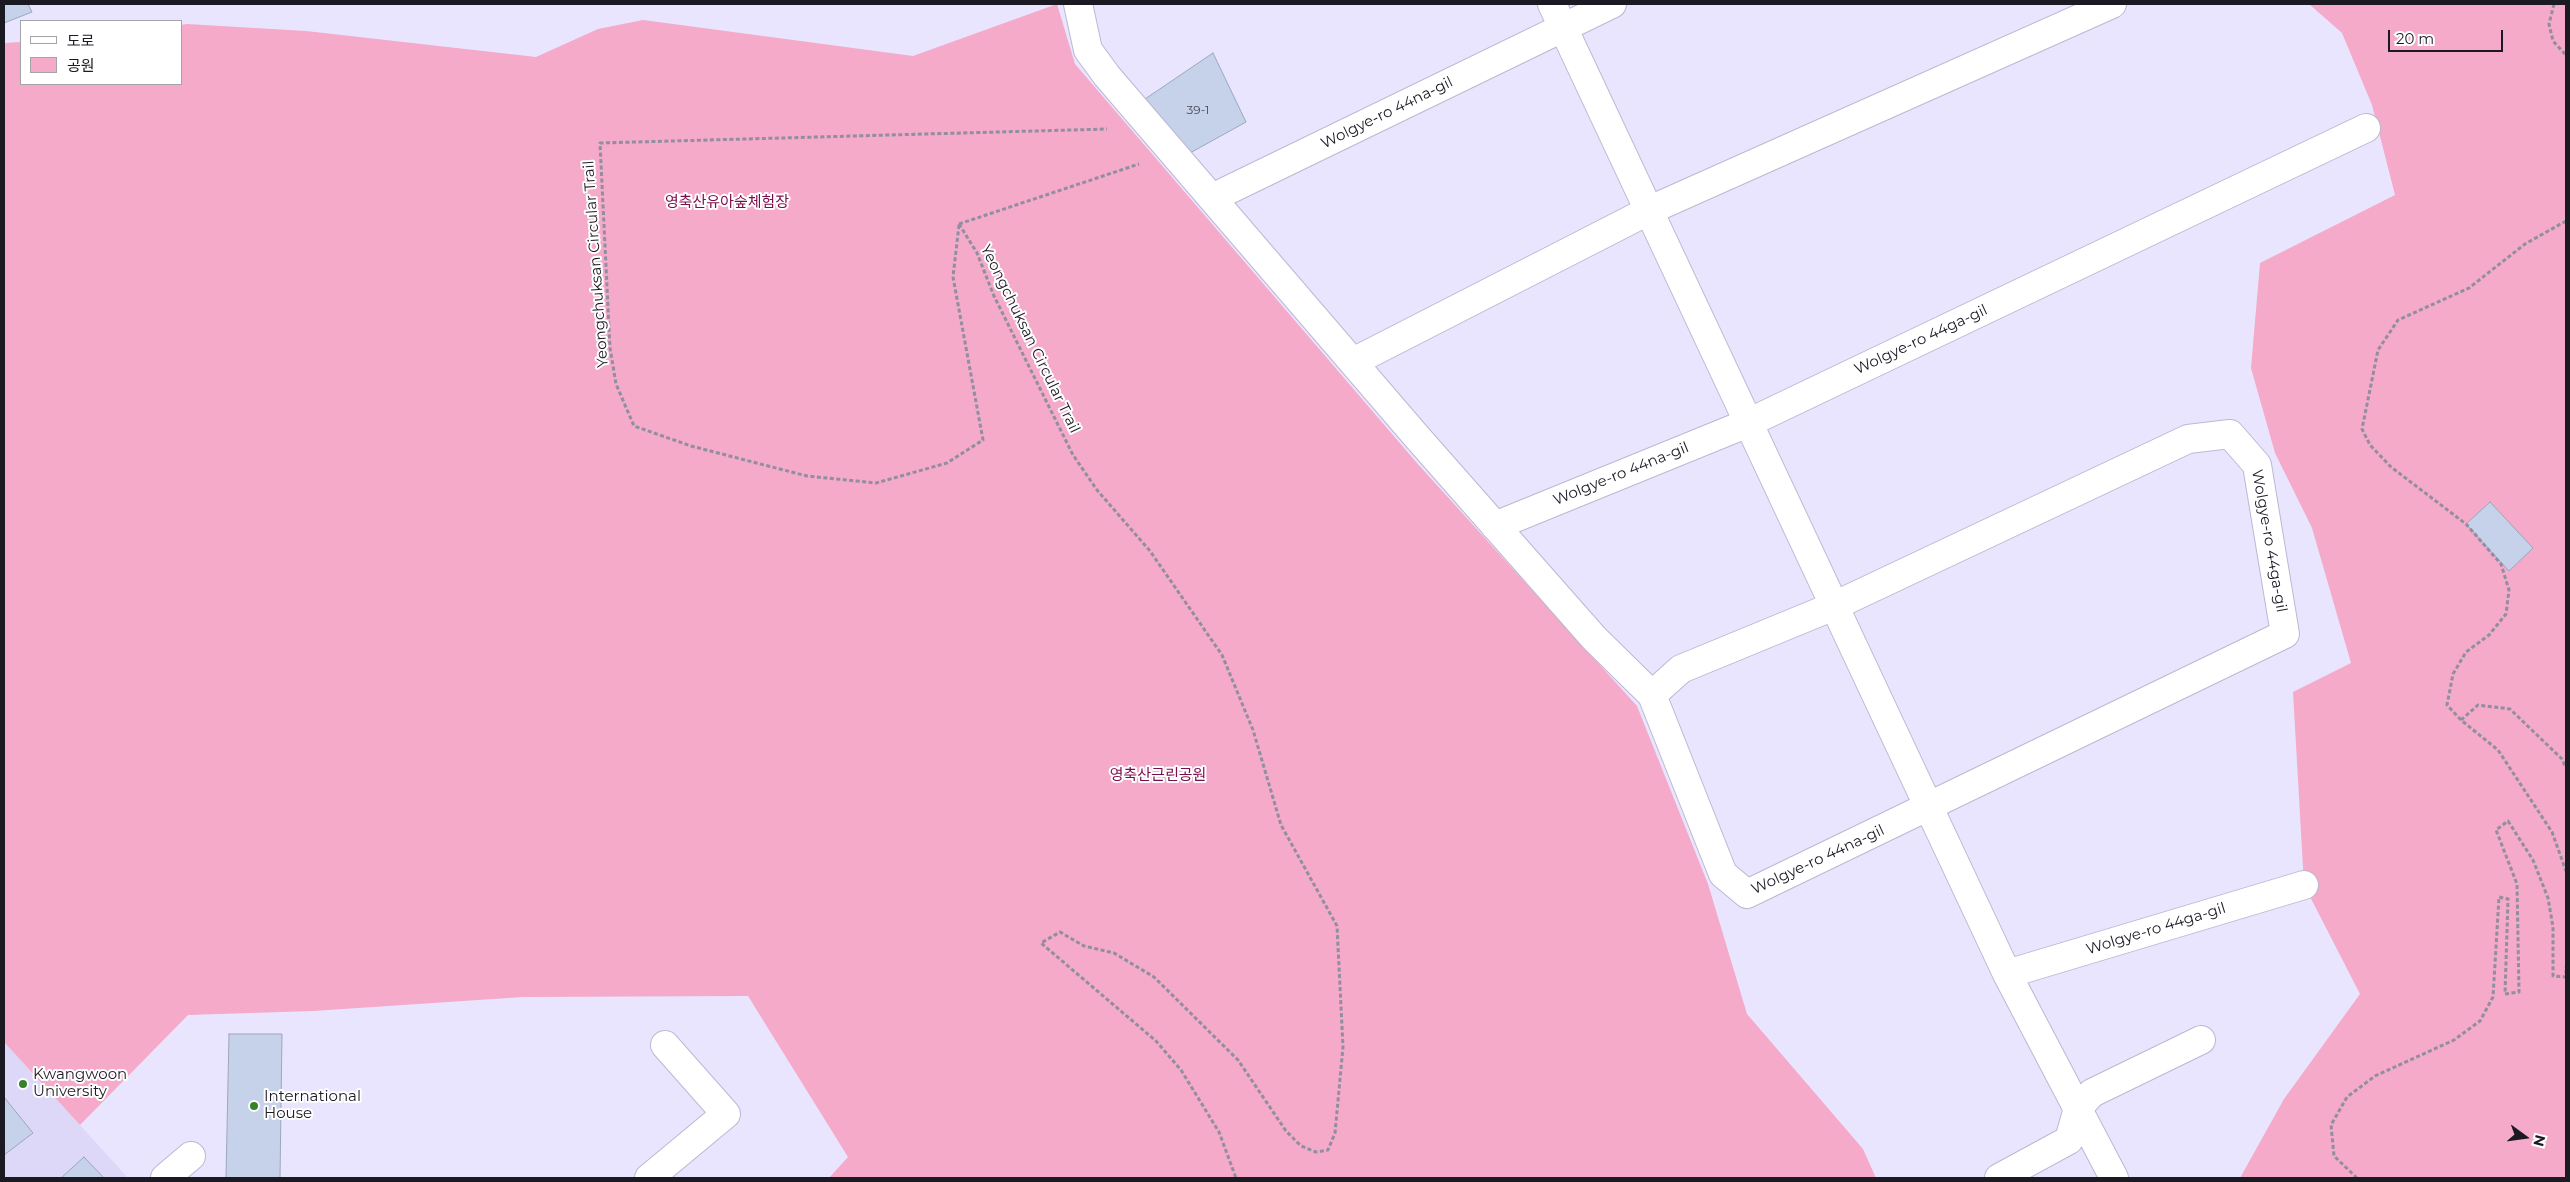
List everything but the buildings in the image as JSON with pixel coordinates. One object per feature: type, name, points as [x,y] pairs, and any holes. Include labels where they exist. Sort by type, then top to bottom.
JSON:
[{"type":"street","points":[[1612,4],[1557,15],[2007,974],[2114,1178]]},
{"type":"street","points":[[1353,362],[1650,210],[2112,4]]},
{"type":"street","name":"Wolgye-ro 44na-gil","points":[[1087,7],[1088,50],[1107,76],[1495,526],[1594,638],[1652,695],[1723,874],[1747,894],[1929,807]]},
{"type":"street","name":"Wolgye-ro 44na-gil","points":[[1212,198],[1557,15]]},
{"type":"street","name":"Wolgye-ro 44ga-gil","points":[[1748,423],[2366,128]]},
{"type":"street","name":"Wolgye-ro 44na-gil","points":[[1495,526],[1748,423]]},
{"type":"street","name":"Wolgye-ro 44ga-gil","points":[[1834,606],[2188,439],[2230,434],[2257,466],[2285,634],[1929,807]]},
{"type":"street","points":[[1652,695],[1681,669],[1834,606]]},
{"type":"street","name":"Wolgye-ro 44ga-gil","points":[[2007,974],[2304,885]]},
{"type":"street","points":[[1999,1178],[2069,1140],[2078,1108],[2092,1094],[2201,1040]]},
{"type":"street","points":[[649,1178],[726,1114],[665,1045]]},
{"type":"street","points":[[165,1178],[191,1156]]},
{"type":"path","points":[[2554,4],[2549,24],[2553,41],[2566,55]]},
{"type":"path","name":"Yeongchuksan Circular Trail","points":[[959,224],[954,277],[983,440],[947,462],[876,483],[807,476],[691,446],[634,426],[616,384],[610,348],[600,143],[1151,127]]},
{"type":"path","points":[[959,224],[1173,152]]},
{"type":"path","points":[[2566,221],[2524,244],[2469,288],[2398,320],[2378,350],[2362,429],[2370,445],[2391,467],[2466,524],[2501,564],[2509,590],[2506,614],[2489,635],[2466,652],[2453,674],[2447,705],[2498,750],[2552,832],[2566,871]]},
{"type":"path","name":"Yeongchuksan Circular Trail","points":[[959,224],[977,253],[994,296],[1073,455],[1097,490],[1150,551],[1208,632],[1222,655],[1253,730],[1281,825],[1337,926],[1342,1057],[1335,1133],[1328,1150],[1316,1152],[1301,1146],[1286,1130],[1238,1060],[1154,977],[1114,953],[1084,946],[1060,932],[1041,943],[1156,1041],[1182,1070],[1219,1132],[1236,1178]]},
{"type":"path","points":[[2462,720],[2478,705],[2510,709],[2562,758],[2566,768]]},
{"type":"path","points":[[2357,1178],[2334,1156],[2331,1125],[2347,1097],[2375,1076],[2454,1040],[2480,1020],[2493,996],[2498,897],[2508,899],[2505,994],[2519,992],[2517,884],[2496,830],[2508,821],[2534,860],[2548,898],[2553,926],[2553,976],[2566,977],[2566,966]]},
{"type":"shaded area","name":"Kwangwoon University","points":[[4,1042],[80,1125],[128,1178],[4,1178]]},
{"type":"green space","name":"영축산근린공원","points":[[1057,4],[1075,64],[1416,462],[1637,706],[1708,884],[1747,1014],[1863,1149],[1876,1178],[829,1178],[848,1157],[748,996],[523,997],[313,1011],[188,1015],[80,1125],[4,1042],[4,43],[20,42],[20,85],[182,85],[182,25],[187,24],[306,31],[536,57],[598,29],[643,20],[913,56]]},
{"type":"green space","points":[[2309,4],[2566,4],[2566,1178],[2240,1178],[2284,1099],[2360,994],[2304,885],[2293,692],[2351,663],[2312,528],[2275,453],[2251,368],[2260,263],[2395,195],[2372,105],[2342,33]]},
{"type":"place","name":"Kwangwoon University","points":[[23,1084]]},
{"type":"place","name":"International House","points":[[254,1106]]},
{"type":"park label","name":"영축산유아숲체험장","points":[[727,203]]}]
